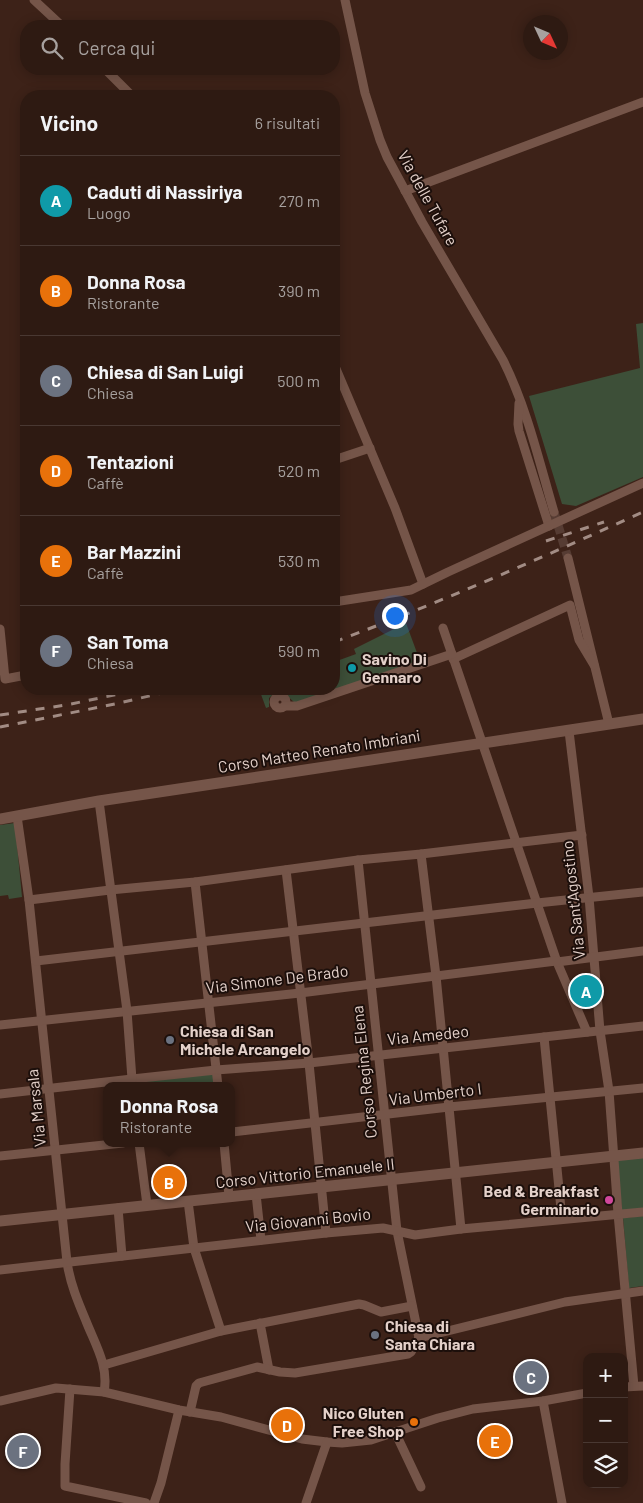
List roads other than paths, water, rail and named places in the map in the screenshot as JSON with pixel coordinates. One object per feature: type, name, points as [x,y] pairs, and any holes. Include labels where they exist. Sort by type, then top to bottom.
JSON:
[{"type":"street","points":[[34,0],[56,20]]},
{"type":"street","name":"Via delle Tufare","points":[[345,0],[369,107],[380,140],[405,191],[503,360],[519,397],[554,512]]},
{"type":"street","points":[[110,75],[126,90]]},
{"type":"street","points":[[405,191],[643,102]]},
{"type":"street","points":[[340,384],[396,508],[423,584]]},
{"type":"street","name":"Via delle Tufare","points":[[519,397],[518,424],[549,526]]},
{"type":"street","points":[[340,458],[370,448]]},
{"type":"street","points":[[340,601],[404,592],[643,483]]},
{"type":"street","points":[[568,558],[609,724]]},
{"type":"street","points":[[340,692],[453,656],[570,605],[579,640],[594,665]]},
{"type":"street","points":[[443,628],[557,961],[587,1032]]},
{"type":"street","points":[[0,630],[5,679],[20,676]]},
{"type":"street","points":[[285,706],[297,706],[331,695]]},
{"type":"street","name":"Corso Matteo Renato Imbriani","points":[[0,818],[99,801],[643,719]]},
{"type":"street","name":"Via Sant'Agostino","points":[[569,731],[589,897],[600,1031],[609,1091],[626,1293]]},
{"type":"street","points":[[99,801],[127,1010],[132,1082]]},
{"type":"street","name":"Via Marsala","points":[[17,816],[36,961],[67,1262],[74,1292],[104,1365],[106,1382],[104,1392]]},
{"type":"street","points":[[29,900],[195,882],[358,860],[582,836]]},
{"type":"street","points":[[422,854],[461,1229]]},
{"type":"street","name":"Corso Regina Elena","points":[[358,860],[397,1231],[419,1338]]},
{"type":"street","points":[[286,870],[309,1063],[326,1233]]},
{"type":"street","points":[[195,882],[218,1082]]},
{"type":"street","points":[[36,961],[364,922],[643,892]]},
{"type":"street","name":"Via Simone De Brado","points":[[0,1025],[127,1010],[208,1003],[643,951]]},
{"type":"street","name":"Via Amedeo","points":[[132,1082],[216,1070],[378,1056],[643,1026]]},
{"type":"street","points":[[544,1037],[562,1219]]},
{"type":"street","points":[[0,1094],[103,1084]]},
{"type":"street","name":"Via Umberto I","points":[[235,1132],[448,1107],[643,1088]]},
{"type":"street","points":[[0,1156],[103,1145]]},
{"type":"street","points":[[140,1147],[147,1205]]},
{"type":"street","points":[[224,1147],[229,1196]]},
{"type":"street","name":"Corso Vittorio Emanuele II","points":[[0,1221],[643,1153]]},
{"type":"street","points":[[256,1194],[261,1240]]},
{"type":"street","points":[[188,1201],[194,1248],[221,1331]]},
{"type":"street","points":[[118,1208],[122,1256]]},
{"type":"street","name":"Via Giovanni Bovio","points":[[0,1270],[326,1233],[383,1228],[415,1235],[643,1212]]},
{"type":"street","points":[[190,1412],[196,1386],[199,1383],[256,1367],[294,1372],[408,1354],[419,1338],[565,1302],[643,1291]]},
{"type":"street","points":[[626,1293],[639,1386]]},
{"type":"street","points":[[104,1365],[221,1331],[359,1304],[381,1312],[412,1306]]},
{"type":"street","points":[[260,1323],[269,1370]]},
{"type":"street","points":[[0,1400],[56,1388],[104,1392],[179,1410],[221,1417],[302,1439],[352,1442],[380,1437],[438,1418],[473,1410],[583,1395]]},
{"type":"street","points":[[70,1389],[65,1486],[146,1503]]},
{"type":"street","points":[[543,1401],[560,1499]]},
{"type":"street","points":[[154,1503],[179,1410]]},
{"type":"street","points":[[395,1432],[420,1487]]},
{"type":"street","points":[[306,1503],[328,1442]]},
{"type":"tunnel","points":[[554,512],[568,558]]},
{"type":"railway","points":[[340,640],[490,580],[643,512]]},
{"type":"railway","points":[[546,541],[604,522]]},
{"type":"railway","points":[[0,715],[66,705],[114,695]]},
{"type":"railway","points":[[0,727],[153,695]]},
{"type":"place","name":"Savino Di Gennaro","points":[[352,668]]},
{"type":"place","name":"Caduti di Nassiriya","points":[[586,991]]},
{"type":"place","name":"Chiesa di San Michele Arcangelo","points":[[170,1040]]},
{"type":"place","name":"Donna Rosa","points":[[169,1182]]},
{"type":"place","name":"Bed & Breakfast Germinario","points":[[609,1200]]},
{"type":"place","name":"Chiesa di Santa Chiara","points":[[375,1335]]},
{"type":"place","name":"Chiesa di San Luigi","points":[[531,1377]]},
{"type":"place","name":"Nico Gluten Free Shop","points":[[414,1422]]},
{"type":"place","name":"Tentazioni","points":[[287,1425]]},
{"type":"place","name":"Bar Mazzini","points":[[495,1441]]},
{"type":"place","name":"San Toma","points":[[23,1451]]}]
